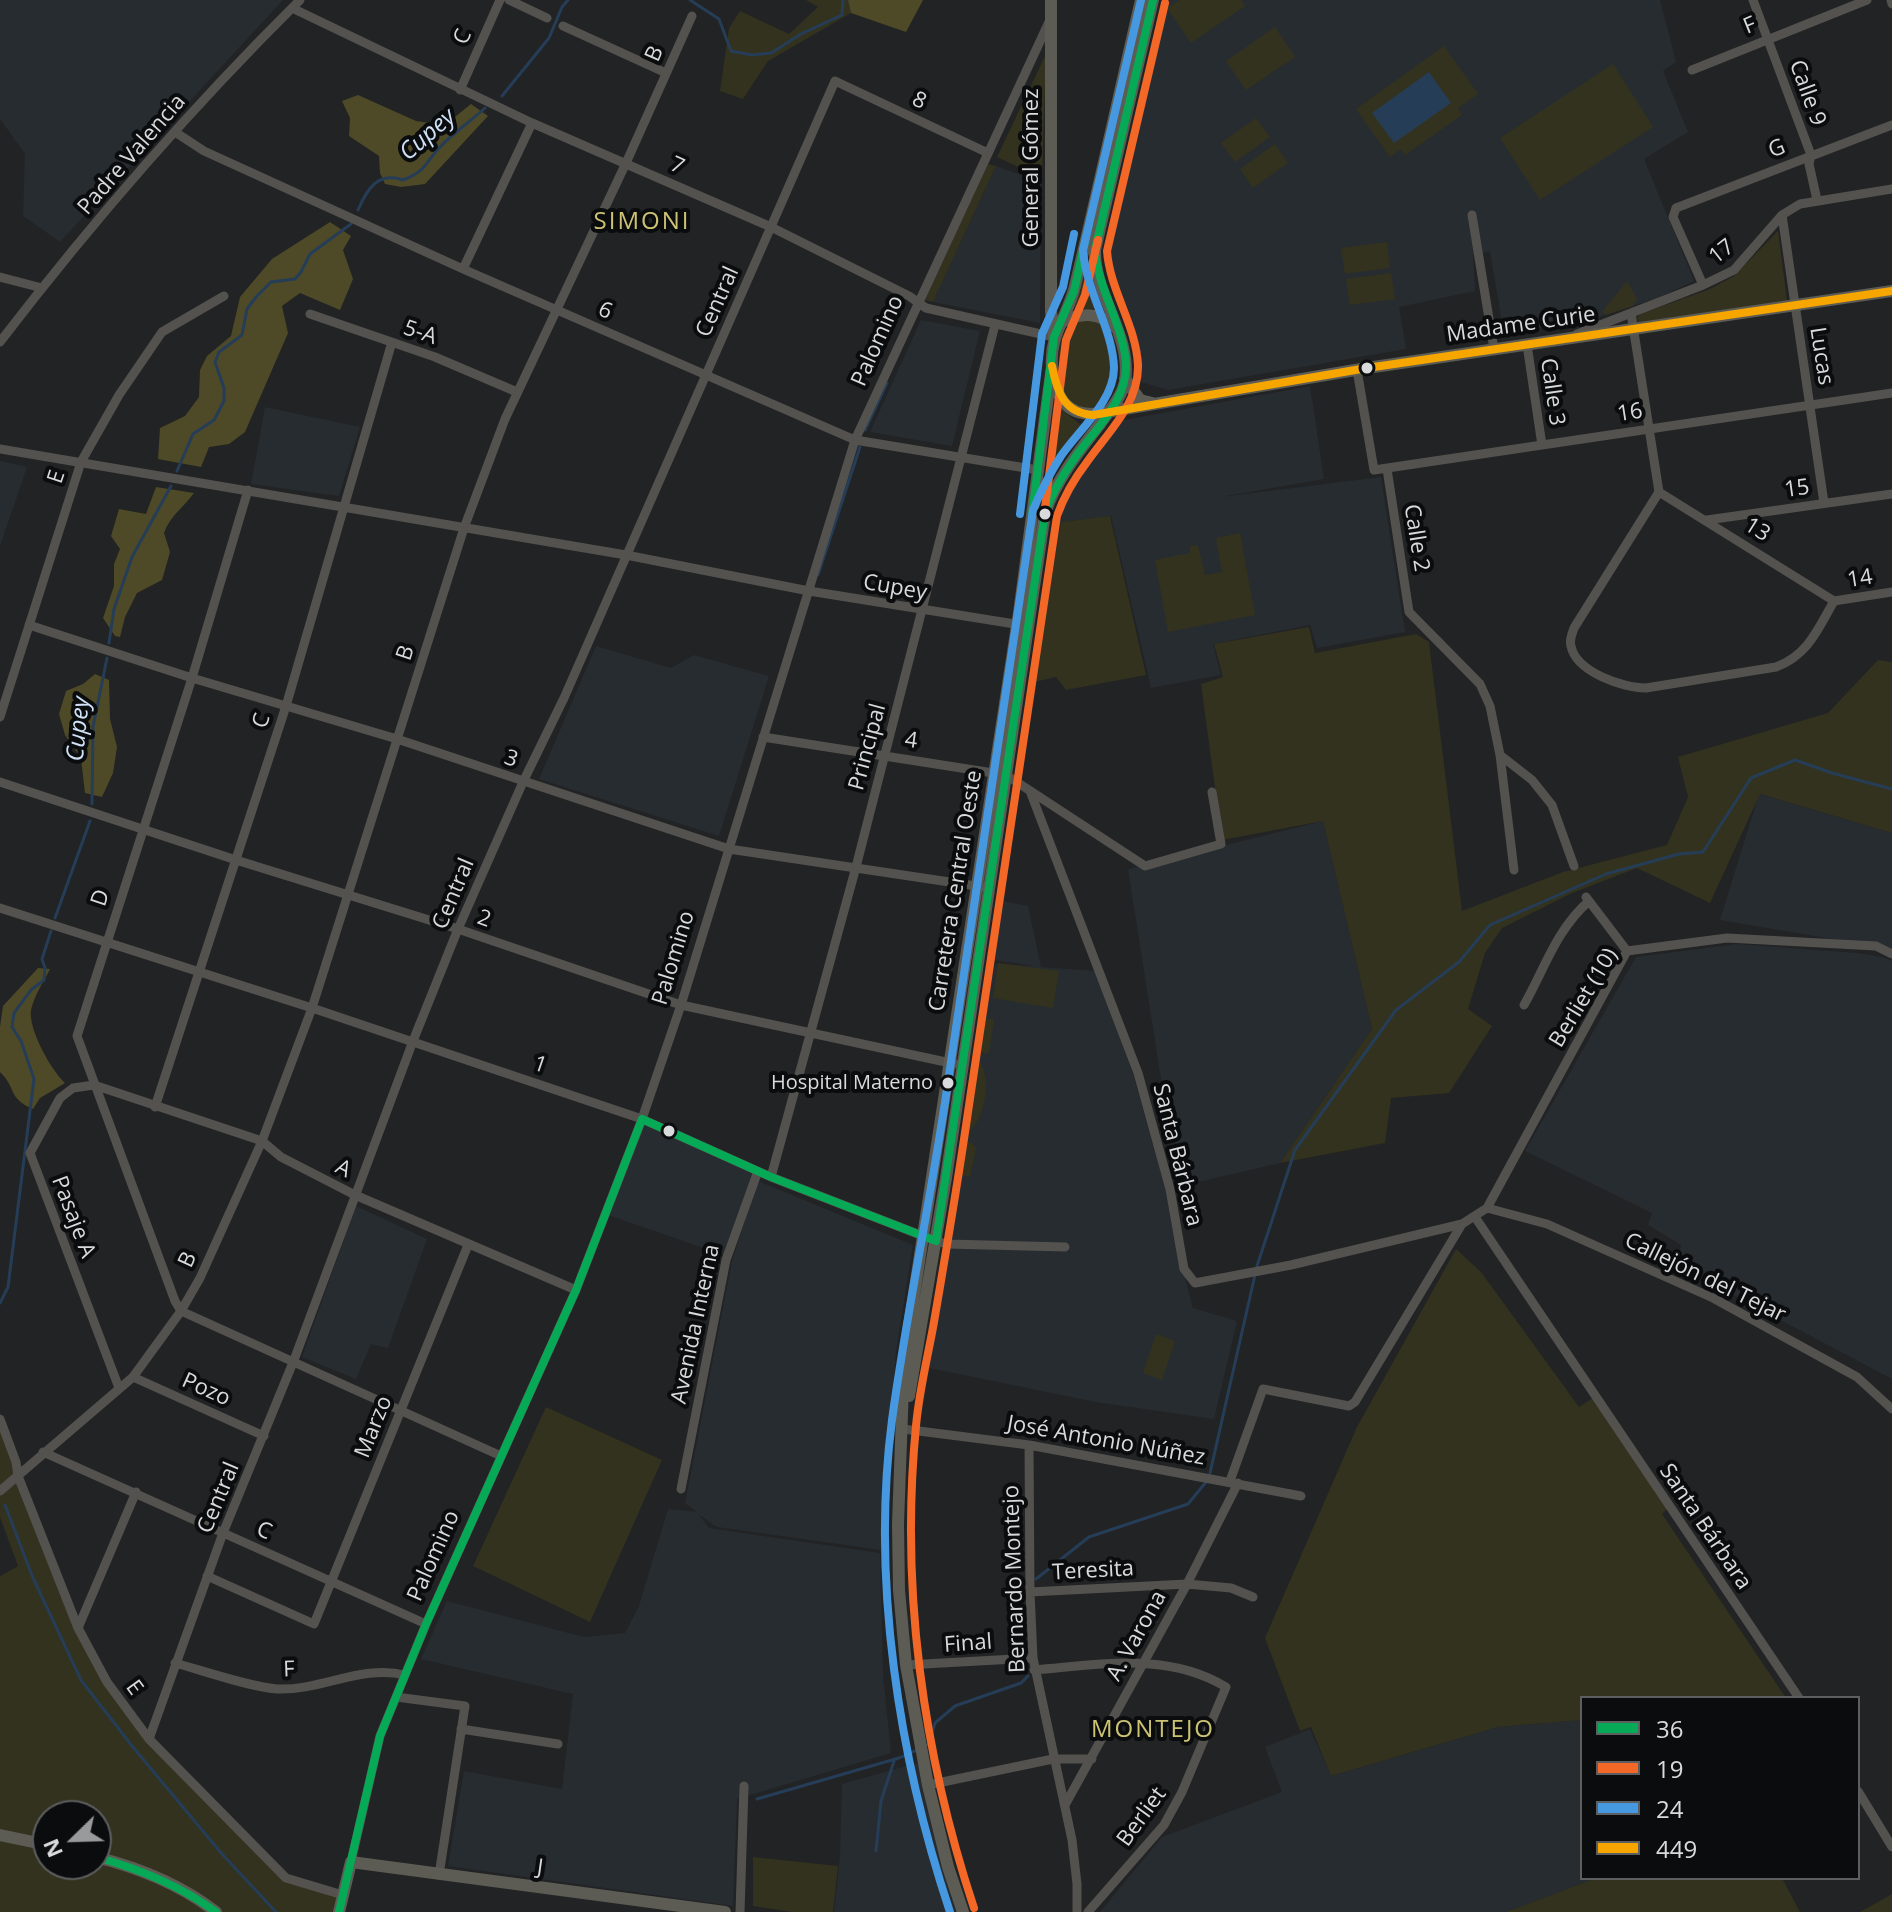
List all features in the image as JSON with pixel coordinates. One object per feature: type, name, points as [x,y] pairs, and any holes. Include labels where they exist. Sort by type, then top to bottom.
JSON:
[{"type":"main road","name":"General Gómez","points":[[1051,0],[1051,311],[1054,337]]},
{"type":"main road","points":[[1095,430],[1062,401],[1057,390],[1052,366],[1054,337],[1074,291],[1141,0]]},
{"type":"main road","points":[[1073,412],[1084,415],[1110,411],[1125,379],[1123,348],[1095,266],[1095,250],[1153,0]]},
{"type":"main road","name":"Madame Curie","points":[[1110,411],[1357,370],[1892,291]]},
{"type":"main road","points":[[1062,322],[1093,314],[1110,321],[1116,328]]},
{"type":"main road","name":"Carretera Central Oeste","points":[[1023,625],[1052,366]]},
{"type":"main road","points":[[1125,379],[1140,400],[1156,403]]},
{"type":"main road","name":"Carretera Central Oeste","points":[[963,1912],[948,1867],[928,1785],[906,1665],[899,1590],[898,1524],[904,1426],[1000,773],[1023,625],[1045,513],[1050,497],[1110,411]]},
{"type":"main road","points":[[0,1835],[32,1842]]},
{"type":"main road","points":[[112,1862],[175,1884],[216,1912]]},
{"type":"main road","name":"J","points":[[351,1862],[645,1907],[725,1912]]},
{"type":"main road","name":"Palomino","points":[[339,1912],[351,1862]]},
{"type":"street","name":"C","points":[[460,90],[500,0]]},
{"type":"street","points":[[509,0],[547,18]]},
{"type":"street","name":"Calle 9","points":[[1753,0],[1811,155],[1809,164],[1817,200]]},
{"type":"street","name":"F","points":[[1692,70],[1867,0]]},
{"type":"street","name":"7","points":[[296,4],[460,90],[771,227],[935,311],[1054,337]]},
{"type":"street","name":"Padre Valencia","points":[[0,342],[175,132],[296,4]]},
{"type":"street","name":"B","points":[[0,1491],[133,1377],[181,1311],[200,1278],[262,1141],[312,1008],[464,528],[517,392],[692,16]]},
{"type":"street","name":"Palomino","points":[[351,1862],[380,1736],[426,1624],[576,1290],[642,1119],[681,1005],[855,440],[1052,17]]},
{"type":"street","points":[[563,26],[666,73]]},
{"type":"street","name":"8","points":[[835,81],[988,153]]},
{"type":"street","name":"Central","points":[[149,1739],[223,1533],[294,1360],[458,929],[564,698],[835,81]]},
{"type":"street","points":[[463,269],[532,123]]},
{"type":"street","name":"G","points":[[1703,285],[1673,217],[1676,208],[1892,125]]},
{"type":"street","name":"6","points":[[175,132],[204,151],[463,269],[855,440],[1038,470]]},
{"type":"street","name":"17","points":[[1563,339],[1734,270],[1782,215],[1800,204],[1892,189]]},
{"type":"street","points":[[1472,215],[1494,349]]},
{"type":"street","name":"Lucas","points":[[1782,215],[1824,503]]},
{"type":"street","points":[[0,277],[42,288]]},
{"type":"street","name":"E","points":[[0,717],[81,462],[119,395],[162,332],[224,296]]},
{"type":"street","points":[[1631,313],[1659,492],[1574,628],[1569,642],[1573,654],[1584,665],[1613,683],[1629,688],[1646,688],[1776,667],[1793,661],[1806,648],[1834,601]]},
{"type":"street","name":"5-A","points":[[310,314],[435,357],[517,392]]},
{"type":"street","name":"Principal","points":[[771,1177],[856,867],[995,325]]},
{"type":"street","name":"C","points":[[155,1107],[286,706],[392,342]]},
{"type":"street","name":"Calle 3","points":[[1527,345],[1542,445]]},
{"type":"street","name":"16","points":[[1357,370],[1374,470],[1892,393]]},
{"type":"street","name":"Cupey","points":[[0,449],[626,555],[923,611],[1023,625]]},
{"type":"street","name":"Calle 2","points":[[1387,469],[1409,612],[1480,684],[1490,706],[1500,755]]},
{"type":"street","name":"D","points":[[181,1311],[77,1036],[192,678],[248,490]]},
{"type":"street","name":"13","points":[[1659,492],[1834,601]]},
{"type":"street","name":"15","points":[[1707,520],[1892,494]]},
{"type":"street","name":"14","points":[[1834,601],[1892,592]]},
{"type":"street","name":"3","points":[[29,625],[397,739],[729,849],[984,887]]},
{"type":"street","name":"4","points":[[763,737],[1000,773]]},
{"type":"street","points":[[1500,755],[1532,780],[1552,805],[1574,866]]},
{"type":"street","points":[[1500,755],[1514,870]]},
{"type":"street","points":[[1000,773],[1145,866],[1221,844],[1212,792]]},
{"type":"street","name":"2","points":[[0,782],[458,929],[681,1005],[957,1064]]},
{"type":"street","name":"Santa Bárbara","points":[[1030,791],[1138,1073],[1170,1189],[1184,1269],[1195,1283],[1462,1224],[1487,1208]]},
{"type":"street","points":[[1524,1005],[1557,937],[1587,898],[1627,951]]},
{"type":"street","name":"1","points":[[0,908],[106,940],[642,1119],[771,1177],[930,1240],[947,1244],[1065,1247]]},
{"type":"street","name":"Berliet (10)","points":[[1487,1208],[1627,951],[1727,938],[1876,946],[1892,954]]},
{"type":"street","name":"A","points":[[94,1085],[262,1141],[281,1157],[355,1195],[576,1290]]},
{"type":"street","name":"Pasaje A","points":[[94,1085],[73,1088],[60,1098],[30,1153],[119,1388]]},
{"type":"street","name":"Avenida Interna","points":[[681,1489],[726,1260],[758,1171]]},
{"type":"street","name":"Callejón del Tejar","points":[[1487,1208],[1547,1224],[1713,1298],[1857,1377],[1892,1409]]},
{"type":"street","name":"Santa Bárbara","points":[[1475,1217],[1798,1696]]},
{"type":"street","name":"A. Varona","points":[[1065,1805],[1187,1584],[1234,1482],[1263,1389],[1349,1406],[1355,1402],[1462,1224]]},
{"type":"street","name":"Marzo","points":[[207,1576],[314,1624],[468,1245]]},
{"type":"street","points":[[181,1311],[501,1456]]},
{"type":"street","name":"Pozo","points":[[133,1377],[264,1436]]},
{"type":"street","name":"E","points":[[0,1419],[18,1476],[78,1628],[107,1682],[149,1739],[286,1878],[343,1895]]},
{"type":"street","name":"José Antonio Núñez","points":[[904,1426],[1029,1445],[1301,1496]]},
{"type":"street","name":"Bernardo Montejo","points":[[1029,1445],[1034,1670],[1065,1805],[1077,1884],[1077,1912]]},
{"type":"street","name":"C","points":[[43,1452],[426,1624]]},
{"type":"street","points":[[78,1628],[136,1492]]},
{"type":"street","name":"Teresita","points":[[1030,1592],[1187,1584],[1231,1588],[1253,1597]]},
{"type":"street","name":"Final","points":[[906,1665],[1033,1658]]},
{"type":"street","points":[[1034,1670],[1143,1661]]},
{"type":"street","name":"Berliet","points":[[1088,1912],[1164,1825],[1182,1792],[1226,1687],[1193,1670],[1143,1661]]},
{"type":"street","name":"F","points":[[175,1663],[275,1689],[304,1688],[388,1671],[405,1675]]},
{"type":"street","points":[[396,1697],[465,1706],[439,1875]]},
{"type":"street","points":[[461,1729],[558,1744]]},
{"type":"street","points":[[928,1785],[1053,1759],[1092,1759]]},
{"type":"street","points":[[740,1912],[744,1786]]},
{"type":"street","points":[[1860,1794],[1892,1847]]},
{"type":"shaded area","points":[[0,0],[283,0],[60,242],[23,216],[25,154],[0,119]]},
{"type":"shaded area","points":[[806,0],[848,0],[851,13],[768,61],[743,99],[720,91],[729,28],[740,11],[789,34],[818,7]]},
{"type":"shaded area","points":[[848,0],[923,0],[906,32],[851,13]]},
{"type":"shaded area","points":[[1167,0],[1660,0],[1676,62],[1663,71],[1688,132],[1644,159],[1694,281],[1657,298],[1587,321],[1504,334],[1490,251],[1473,255],[1475,291],[1399,307],[1406,349],[1168,390],[1141,382],[1137,374],[1133,338],[1108,255]]},
{"type":"shaded area","points":[[1180,0],[1241,0],[1245,6],[1191,43],[1167,8]]},
{"type":"shaded area","points":[[1275,27],[1295,57],[1246,90],[1226,61]]},
{"type":"shaded area","points":[[1444,46],[1478,94],[1458,108],[1462,115],[1405,155],[1401,149],[1390,157],[1356,109]]},
{"type":"shaded area","points":[[1046,54],[1042,178],[997,157]]},
{"type":"shaded area","points":[[1613,64],[1653,127],[1540,200],[1500,138]]},
{"type":"shaded area","points":[[358,95],[416,121],[445,125],[471,104],[488,116],[425,184],[401,187],[385,184],[380,173],[379,156],[349,136],[350,118],[342,101]]},
{"type":"shaded area","points":[[1256,118],[1270,137],[1235,162],[1221,143]]},
{"type":"shaded area","points":[[1275,144],[1288,163],[1253,188],[1240,169]]},
{"type":"shaded area","points":[[988,164],[996,166],[933,302],[925,300]]},
{"type":"shaded area","points":[[996,166],[1041,182],[1040,323],[933,302]]},
{"type":"shaded area","points":[[330,222],[351,236],[343,250],[353,279],[340,310],[300,293],[282,306],[288,333],[245,432],[229,444],[209,447],[201,467],[158,459],[160,428],[185,416],[199,397],[200,370],[207,356],[231,336],[240,297],[272,259]]},
{"type":"shaded area","points":[[1778,231],[1787,301],[1638,322],[1637,317],[1641,314],[1710,289],[1734,276]]},
{"type":"shaded area","points":[[1387,242],[1390,268],[1345,274],[1341,248]]},
{"type":"shaded area","points":[[1087,266],[1101,308],[1074,310]]},
{"type":"shaded area","points":[[1391,273],[1395,299],[1350,305],[1346,279]]},
{"type":"shaded area","points":[[1627,281],[1637,299],[1633,306],[1606,315],[1602,312]]},
{"type":"shaded area","points":[[1094,319],[1113,335],[1117,378],[1110,398],[1102,404],[1085,407],[1073,403],[1064,393],[1059,373],[1060,350],[1065,330],[1070,324]]},
{"type":"shaded area","points":[[921,320],[980,331],[952,446],[870,432]]},
{"type":"shaded area","points":[[1310,386],[1324,479],[1221,497],[1381,477],[1405,632],[1317,648],[1310,625],[1213,644],[1221,675],[1151,688],[1111,516],[1061,522],[1066,493],[1118,421]]},
{"type":"shaded area","points":[[1056,405],[1085,428],[1049,479]]},
{"type":"shaded area","points":[[265,407],[360,427],[339,496],[251,484]]},
{"type":"shaded area","points":[[0,461],[27,467],[0,546]]},
{"type":"shaded area","points":[[156,487],[194,493],[164,533],[170,552],[162,580],[137,593],[125,617],[120,637],[115,636],[103,618],[114,586],[114,564],[120,549],[111,536],[119,509],[146,514]]},
{"type":"shaded area","points":[[1110,516],[1146,675],[1066,690],[1056,677],[1034,682],[1061,522]]},
{"type":"shaded area","points":[[1240,533],[1255,615],[1168,632],[1155,560],[1190,553],[1190,546],[1198,545],[1205,575],[1222,572],[1216,538]]},
{"type":"shaded area","points":[[1309,627],[1315,653],[1416,634],[1429,642],[1462,911],[1563,872],[1667,845],[1688,797],[1678,757],[1828,713],[1878,660],[1892,662],[1892,833],[1760,794],[1710,903],[1637,868],[1572,893],[1502,928],[1485,953],[1468,1009],[1492,1026],[1449,1093],[1391,1098],[1385,1143],[1280,1163],[1372,1029],[1323,821],[1222,840],[1201,684],[1223,677],[1214,644]]},
{"type":"shaded area","points":[[596,646],[671,668],[694,655],[769,676],[719,836],[539,779]]},
{"type":"shaded area","points":[[95,674],[109,680],[110,719],[117,747],[113,773],[102,797],[85,793],[81,758],[65,735],[59,714],[66,691],[83,684]]},
{"type":"shaded area","points":[[1759,794],[1892,833],[1892,949],[1720,920]]},
{"type":"shaded area","points":[[1323,821],[1372,1029],[1280,1163],[1185,1185],[1161,1079],[1128,869]]},
{"type":"shaded area","points":[[1002,901],[1028,906],[1041,967],[1096,971],[1132,1071],[1166,1190],[1173,1233],[1193,1308],[1237,1321],[1214,1419],[1096,1402],[929,1368],[981,1032],[995,964],[1035,966],[994,960]]},
{"type":"shaded area","points":[[1737,944],[1857,953],[1892,961],[1892,1379],[1692,1273],[1677,1263],[1681,1245],[1648,1225],[1652,1213],[1525,1151],[1636,957]]},
{"type":"shaded area","points":[[998,963],[1059,971],[1053,1008],[993,998]]},
{"type":"shaded area","points":[[38,968],[50,969],[32,1005],[33,1028],[47,1059],[65,1083],[40,1098],[33,1109],[19,1101],[0,1072],[0,1027],[3,1006]]},
{"type":"shaded area","points":[[985,1019],[994,1019],[989,1052],[985,1054],[979,1049]]},
{"type":"shaded area","points":[[978,1060],[985,1077],[985,1098],[978,1119],[967,1133]]},
{"type":"shaded area","points":[[642,1119],[758,1171],[727,1256],[605,1214]]},
{"type":"shaded area","points":[[971,1142],[976,1148],[970,1177],[961,1175],[966,1143]]},
{"type":"shaded area","points":[[758,1181],[913,1245],[896,1352],[881,1550],[717,1527],[698,1514],[709,1528],[880,1553],[883,1675],[891,1753],[737,1799],[733,1906],[448,1866],[464,1771],[562,1789],[573,1694],[421,1659],[447,1601],[584,1637],[625,1633],[639,1606],[668,1509],[697,1512],[685,1503],[732,1261]]},
{"type":"shaded area","points":[[356,1206],[427,1239],[388,1348],[371,1344],[356,1379],[302,1357]]},
{"type":"shaded area","points":[[1456,1249],[1481,1272],[1579,1407],[1596,1396],[1673,1503],[1662,1514],[1785,1696],[1580,1696],[1580,1720],[1498,1727],[1331,1776],[1311,1727],[1300,1731],[1265,1638],[1357,1427]]},
{"type":"shaded area","points":[[1156,1334],[1175,1341],[1162,1380],[1143,1373]]},
{"type":"shaded area","points":[[546,1407],[662,1460],[590,1622],[473,1566]]},
{"type":"shaded area","points":[[0,1431],[78,1617],[113,1688],[197,1789],[286,1878],[339,1891],[337,1912],[0,1912],[0,1576],[18,1566],[0,1517]]},
{"type":"shaded area","points":[[1580,1720],[1580,1880],[1591,1880],[1506,1912],[1100,1912],[1162,1837],[1282,1792],[1265,1747],[1310,1729],[1331,1776],[1498,1727]]},
{"type":"shaded area","points":[[924,1761],[964,1912],[834,1912],[840,1856],[842,1784]]},
{"type":"shaded area","points":[[753,1857],[838,1866],[833,1912],[792,1912],[753,1906]]},
{"type":"shaded area","points":[[1591,1880],[1783,1880],[1800,1912],[1506,1912]]},
{"type":"shaded area","points":[[1892,1894],[1892,1912],[1860,1912]]},
{"type":"water","points":[[1429,72],[1451,103],[1394,143],[1372,113]]},
{"type":"waterway","name":"Cupey","points":[[502,96],[549,38],[568,0]]},
{"type":"waterway","name":"Cupey","points":[[690,0],[719,19],[731,51],[752,55],[771,53],[801,34],[842,15],[843,0]]},
{"type":"waterway","name":"Cupey","points":[[358,210],[374,184],[387,178],[403,180],[417,173],[446,141],[485,108]]},
{"type":"waterway","name":"Cupey","points":[[177,471],[193,434],[214,420],[224,401],[224,388],[215,362],[219,352],[242,335],[247,309],[271,282],[295,279],[310,254],[351,224]]},
{"type":"waterway","points":[[865,430],[887,383]]},
{"type":"waterway","points":[[818,575],[860,447]]},
{"type":"waterway","name":"Cupey","points":[[109,643],[114,609],[132,557],[171,486]]},
{"type":"waterway","name":"Cupey","points":[[92,804],[93,727],[107,658]]},
{"type":"waterway","points":[[1210,1473],[1257,1266],[1295,1150],[1396,1010],[1459,962],[1490,925],[1606,874],[1679,854],[1703,852],[1751,778],[1795,760],[1892,789]]},
{"type":"waterway","name":"Cupey","points":[[55,918],[90,821]]},
{"type":"waterway","name":"Cupey","points":[[0,1303],[8,1287],[34,1079],[21,1041],[12,1027],[14,1013],[31,990],[44,980],[42,959],[51,931]]},
{"type":"waterway","points":[[1036,1579],[1089,1537],[1188,1504],[1206,1482]]},
{"type":"waterway","points":[[5,1505],[33,1578],[81,1680],[222,1854],[276,1912]]},
{"type":"waterway","points":[[924,1747],[929,1744],[935,1723],[955,1706],[1021,1683],[1028,1676]]},
{"type":"waterway","points":[[757,1799],[917,1750]]},
{"type":"waterway","points":[[876,1851],[881,1801],[894,1761]]},
{"type":"transit line","name":"24","points":[[950,1912],[916,1793],[894,1669],[885,1543],[886,1481],[892,1420],[941,1130],[1033,510],[1057,462],[1094,415],[1112,380],[1113,353],[1089,281],[1083,250],[1141,0]]},
{"type":"transit line","name":"36","points":[[642,1119],[771,1177],[936,1241],[1045,513],[1065,472],[1116,402],[1125,377],[1124,349],[1095,250],[1153,0]]},
{"type":"transit line","name":"19","points":[[974,1908],[941,1791],[920,1670],[911,1548],[916,1426],[960,1164],[1057,516],[1082,468],[1128,405],[1137,379],[1136,350],[1107,251],[1165,3]]},
{"type":"transit line","name":"24","points":[[1020,514],[1042,334],[1063,287],[1074,234]]},
{"type":"transit line","name":"36","points":[[1032,515],[1054,337],[1074,291],[1086,237]]},
{"type":"transit line","name":"19","points":[[1044,516],[1066,340],[1085,295],[1098,240]]},
{"type":"transit line","name":"449","points":[[1052,366],[1064,400],[1075,410],[1093,415],[1367,368],[1892,291]]},
{"type":"transit line","name":"36","points":[[339,1912],[380,1736],[426,1624],[576,1290],[642,1119]]},
{"type":"transit line","name":"36","points":[[112,1862],[159,1879],[216,1912]]},
{"type":"place","name":"Hospital Materno","points":[[948,1083]]},
{"type":"district","name":"SIMONI","points":[[642,222]]},
{"type":"district","name":"MONTEJO","points":[[1153,1730]]}]
